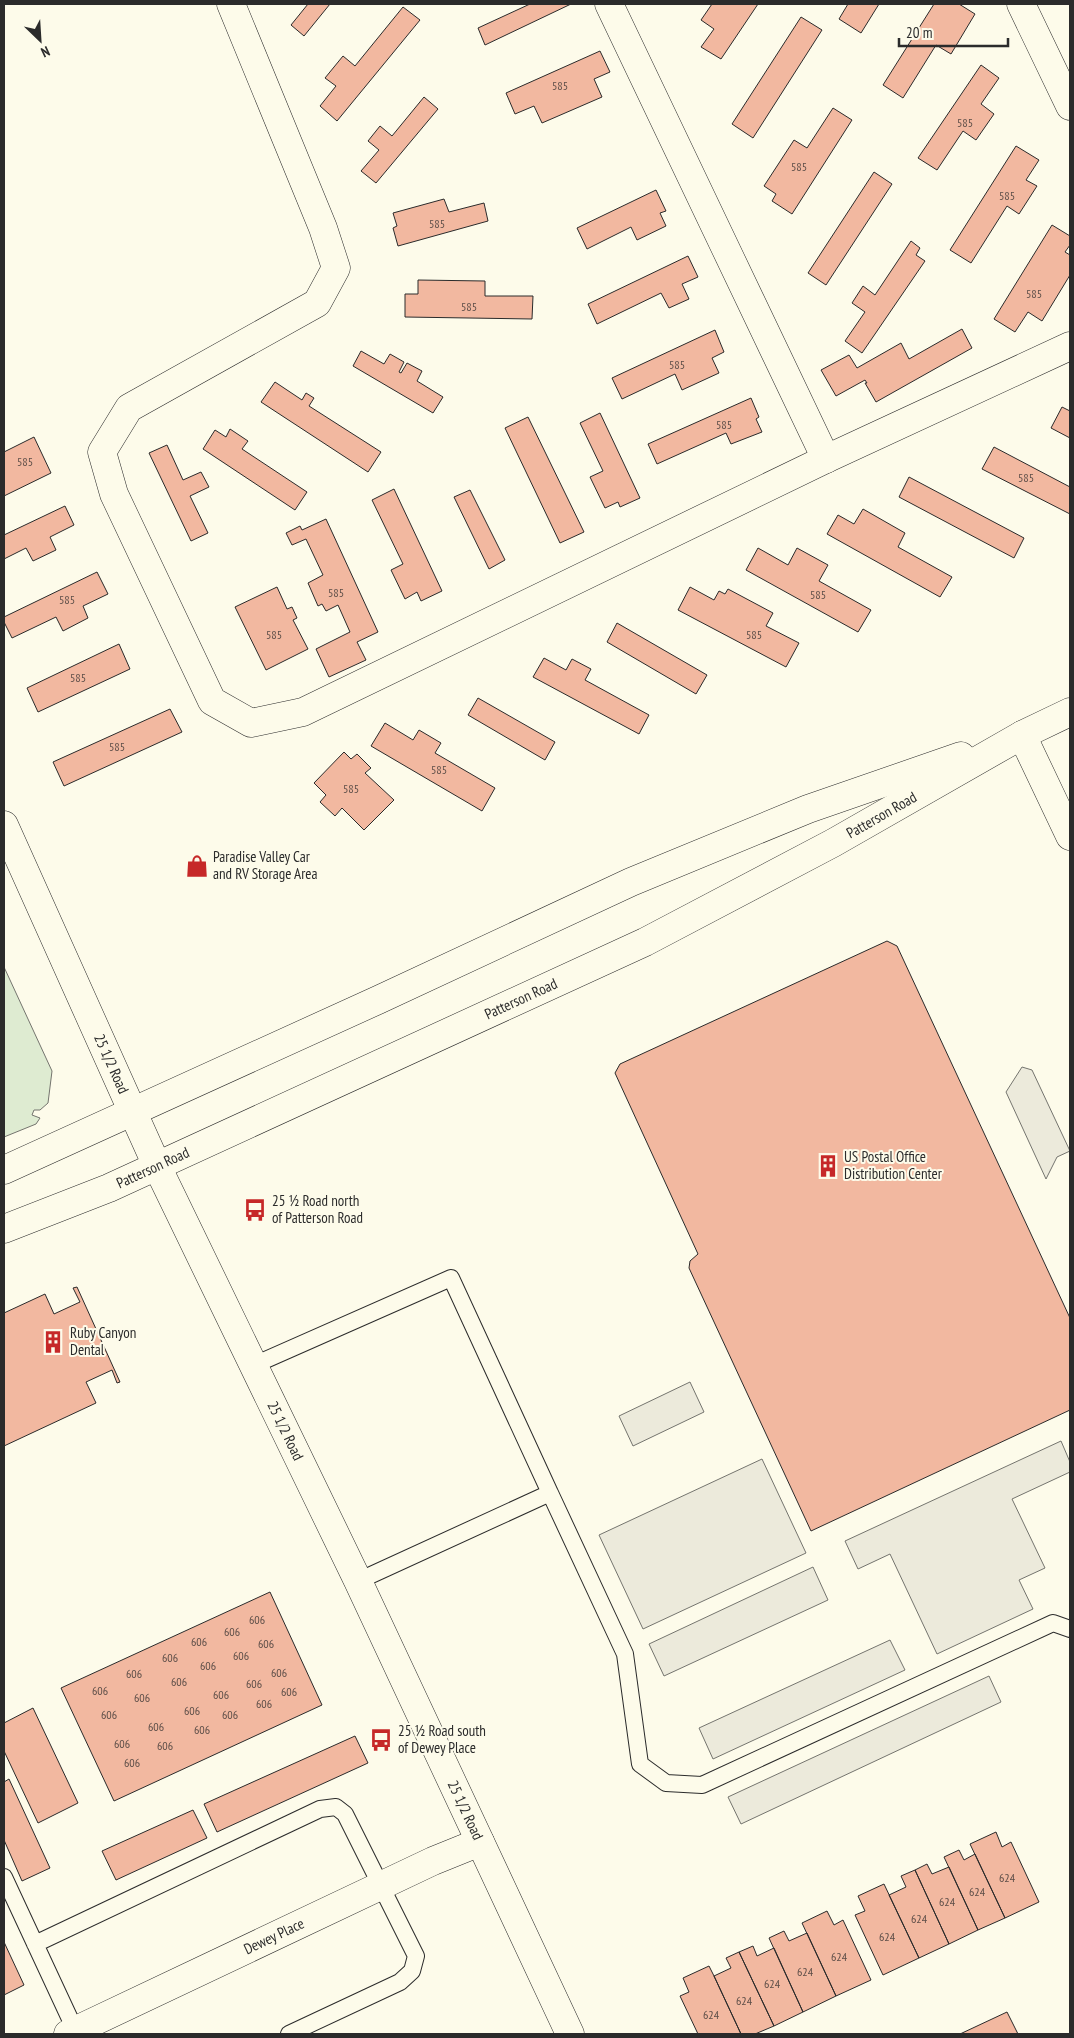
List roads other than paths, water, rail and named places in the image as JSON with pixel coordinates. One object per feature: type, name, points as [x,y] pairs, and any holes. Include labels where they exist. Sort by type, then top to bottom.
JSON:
[{"type":"street","points":[[231,4],[323,228],[336,268],[317,303],[129,408],[102,452],[114,494],[212,701],[250,724],[303,712],[826,459],[1070,346]]},
{"type":"street","points":[[610,4],[826,459]]},
{"type":"street","points":[[1021,4],[1070,106]]},
{"type":"street","name":"Patterson Road","points":[[4,1229],[109,1188],[644,942],[832,843],[1022,735],[1070,712]]},
{"type":"street","points":[[1022,735],[1070,836]]},
{"type":"street","name":"Patterson Road","points":[[4,1170],[631,882],[808,809],[1022,735]]},
{"type":"street","name":"25 1/2 Road","points":[[4,826],[157,1166],[358,1582],[570,2034]]},
{"type":"street","name":"Dewey Place","points":[[74,2033],[380,1887],[480,1842]]},
{"type":"lane","points":[[254,1365],[451,1278],[625,1654],[640,1764],[666,1783],[702,1785],[1053,1623],[1070,1629]]},
{"type":"lane","points":[[358,1582],[550,1493]]},
{"type":"lane","points":[[35,1944],[320,1809],[336,1807],[345,1814],[416,1956],[412,1971],[400,1982],[289,2034]]},
{"type":"lane","points":[[4,1877],[74,2033]]},
{"type":"place","name":"Paradise Valley Car and RV Storage Area","points":[[197,866]]},
{"type":"place","name":"US Postal Office Distribution Center","points":[[828,1166]]},
{"type":"place","name":"25 ½ Road north of Patterson Road","points":[[255,1210]]},
{"type":"place","name":"Ruby Canyon Dental","points":[[53,1342]]},
{"type":"place","name":"25 ½ Road south of Dewey Place","points":[[381,1740]]}]
